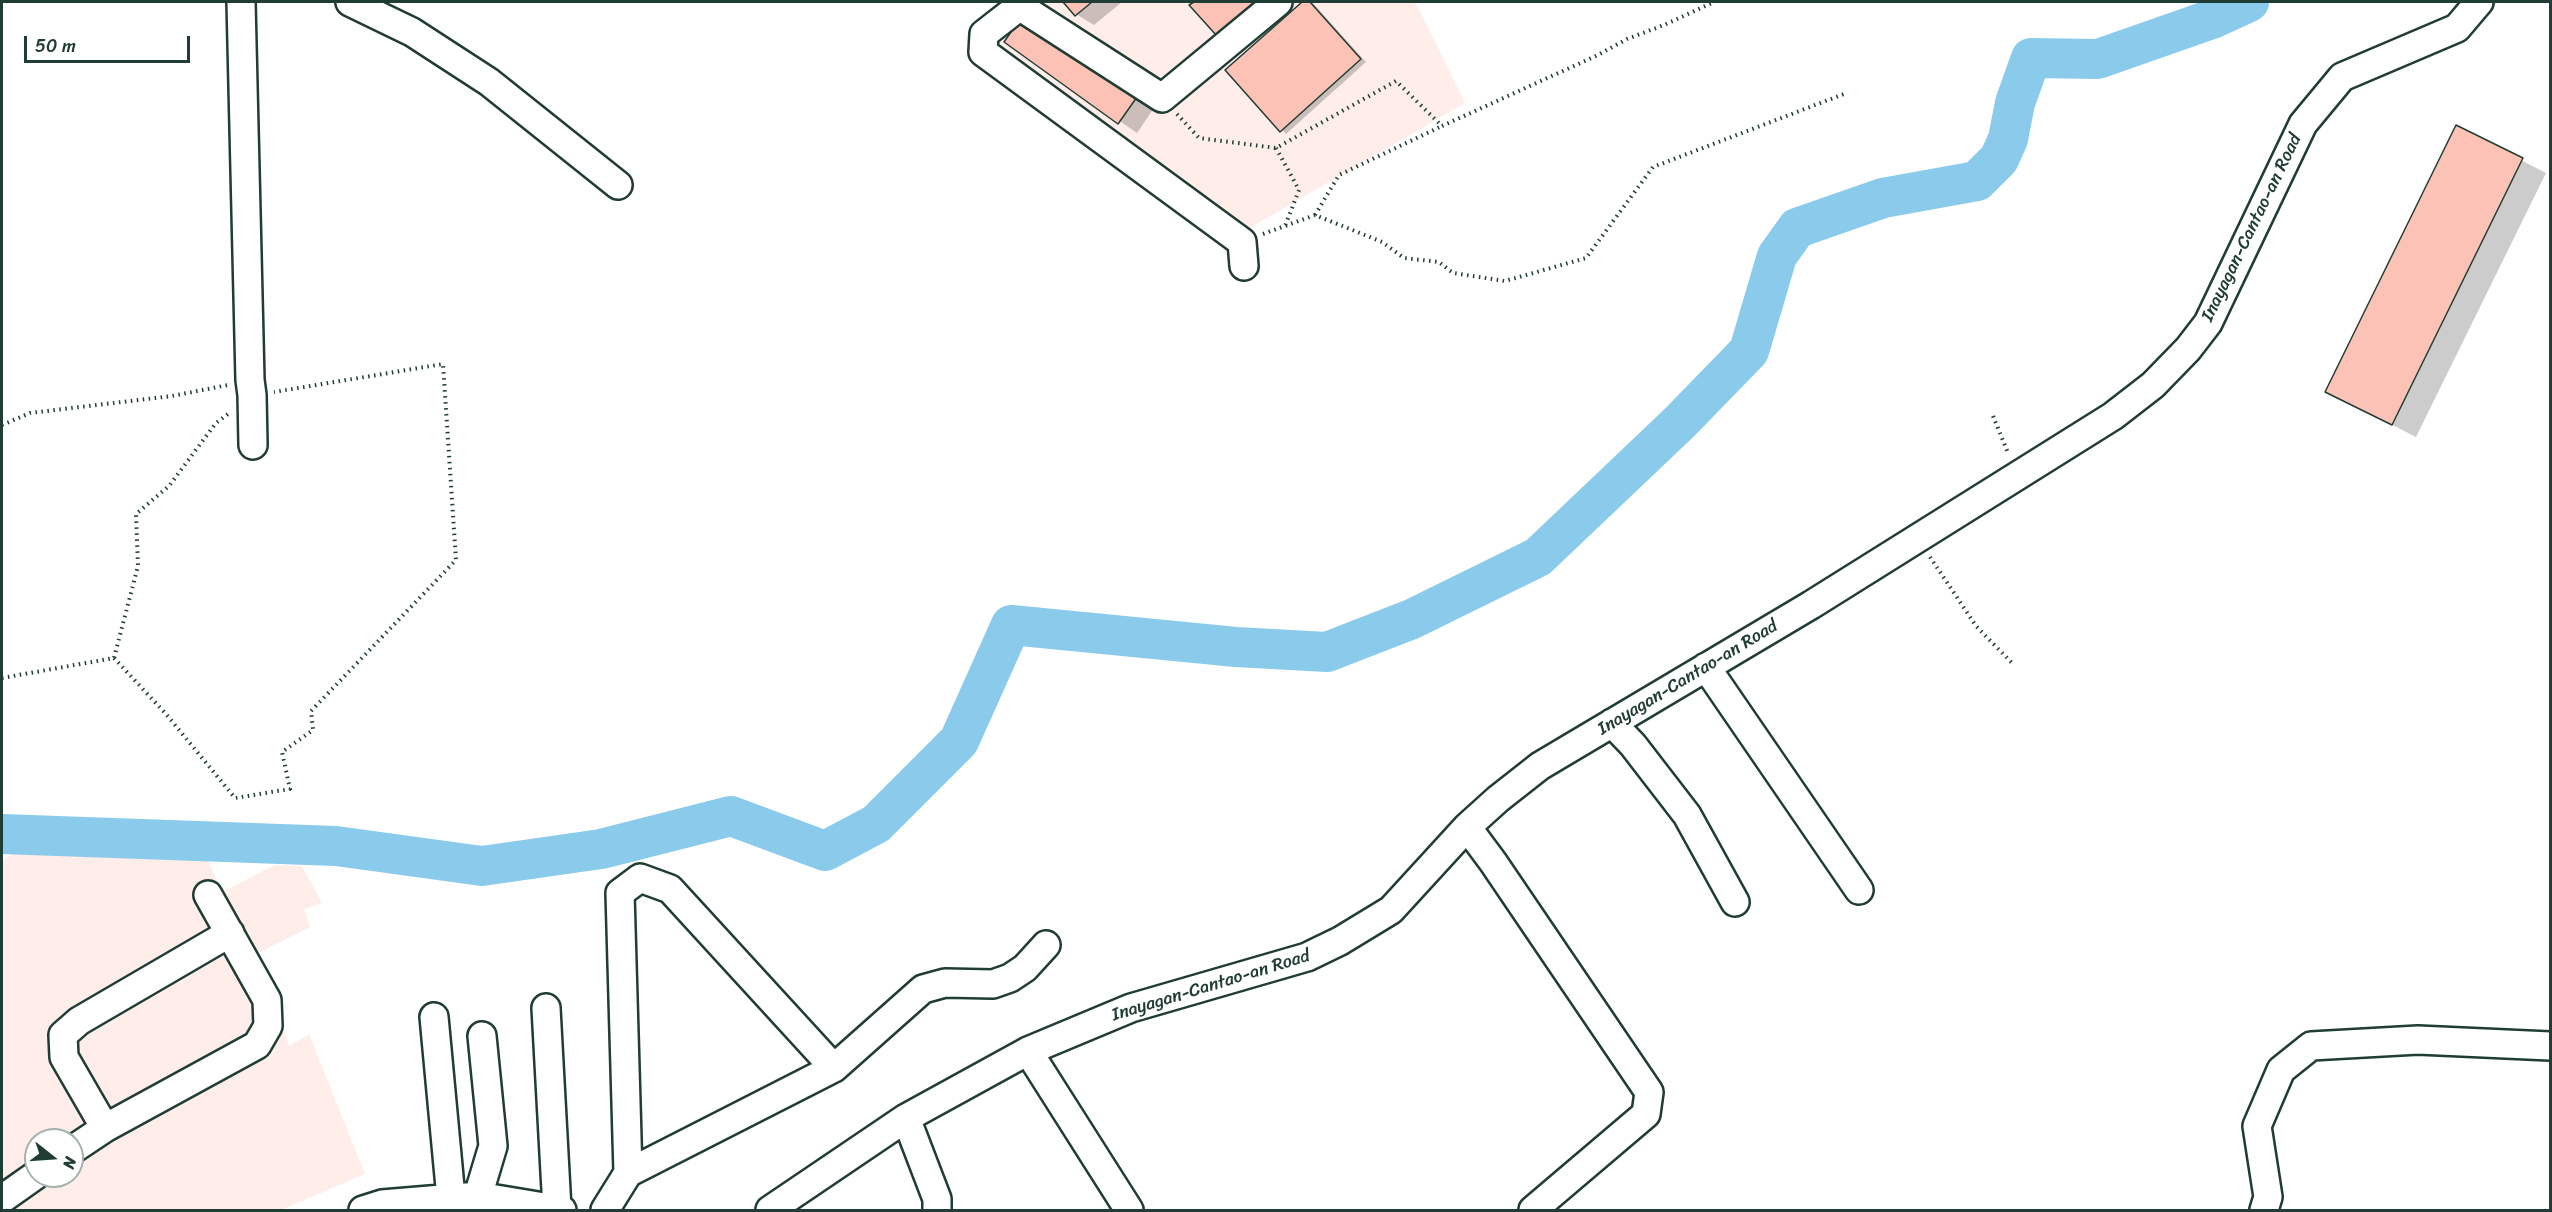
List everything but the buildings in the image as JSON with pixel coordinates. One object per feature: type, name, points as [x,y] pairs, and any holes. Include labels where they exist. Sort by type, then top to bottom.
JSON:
[{"type":"street","points":[[241,2],[254,444]]},
{"type":"street","points":[[350,2],[412,32],[489,82],[618,185]]},
{"type":"street","points":[[1243,254],[982,52],[984,34],[1011,6],[1162,98],[1278,2]]},
{"type":"street","name":"Inayagan-Cantao-an Road","points":[[770,1210],[906,1118],[1028,1051],[1131,1008],[1307,957],[1340,941],[1391,910],[1467,827],[1540,766],[1811,605],[2113,416],[2153,385],[2188,349],[2208,323],[2303,124],[2342,77],[2457,28],[2479,2]]},
{"type":"street","points":[[1706,667],[1859,890]]},
{"type":"street","points":[[1612,723],[1633,745],[1687,815],[1735,902]]},
{"type":"street","points":[[1467,827],[1649,1092],[1646,1114],[1533,1210]]},
{"type":"street","points":[[628,1173],[620,893],[640,878],[670,889],[834,1068]]},
{"type":"street","points":[[84,1142],[105,1128],[257,1045],[268,1026],[267,1000],[208,895]]},
{"type":"street","points":[[105,1128],[64,1058],[63,1035],[78,1021],[230,933]]},
{"type":"street","points":[[605,1210],[628,1173],[834,1068],[923,989],[945,983],[993,984],[1010,978],[1025,968],[1046,945]]},
{"type":"street","points":[[363,1210],[382,1204],[478,1196],[559,1210],[546,1008]]},
{"type":"street","points":[[434,1017],[452,1198]]},
{"type":"street","points":[[478,1196],[493,1146],[482,1036]]},
{"type":"street","points":[[2264,1210],[2268,1197],[2257,1126],[2281,1070],[2310,1046],[2418,1040],[2550,1046]]},
{"type":"street","points":[[1028,1051],[1129,1210]]},
{"type":"street","points":[[906,1118],[937,1199],[937,1210]]},
{"type":"street","points":[[2,1199],[24,1183]]},
{"type":"path","points":[[1243,254],[1284,227],[1315,215],[1339,175],[1598,55],[1627,39],[1714,2]]},
{"type":"path","points":[[1162,98],[1199,138],[1276,148],[1396,81],[1442,126]]},
{"type":"path","points":[[1315,215],[1382,242],[1404,258],[1438,262],[1453,273],[1505,281],[1586,258],[1653,167],[1844,94]]},
{"type":"path","points":[[1276,148],[1299,190],[1284,227]]},
{"type":"path","points":[[2,426],[30,413],[443,364],[456,560],[311,711],[313,730],[282,752],[290,789],[235,798],[166,714],[114,658]]},
{"type":"path","points":[[114,658],[138,566],[136,514],[169,486],[216,423],[251,388]]},
{"type":"path","points":[[1993,416],[2018,476]]},
{"type":"path","points":[[1917,539],[1976,626],[2012,663]]},
{"type":"path","points":[[2,678],[114,658]]},
{"type":"shaded area","points":[[1035,2],[1415,2],[1465,103],[1243,232],[987,41]]},
{"type":"shaded area","points":[[28,845],[205,854],[222,892],[275,865],[302,866],[322,903],[304,909],[310,927],[256,954],[289,1046],[309,1034],[365,1174],[281,1210],[2,1210],[2,860]]},
{"type":"waterway","points":[[2,834],[336,846],[482,866],[601,849],[731,816],[825,851],[876,824],[959,741],[1011,625],[1236,647],[1327,652],[1412,619],[1538,557],[1680,422],[1749,351],[1777,256],[1797,228],[1883,198],[1977,181],[1999,159],[2008,139],[2015,103],[2031,58],[2098,59],[2212,19],[2249,2]]}]
